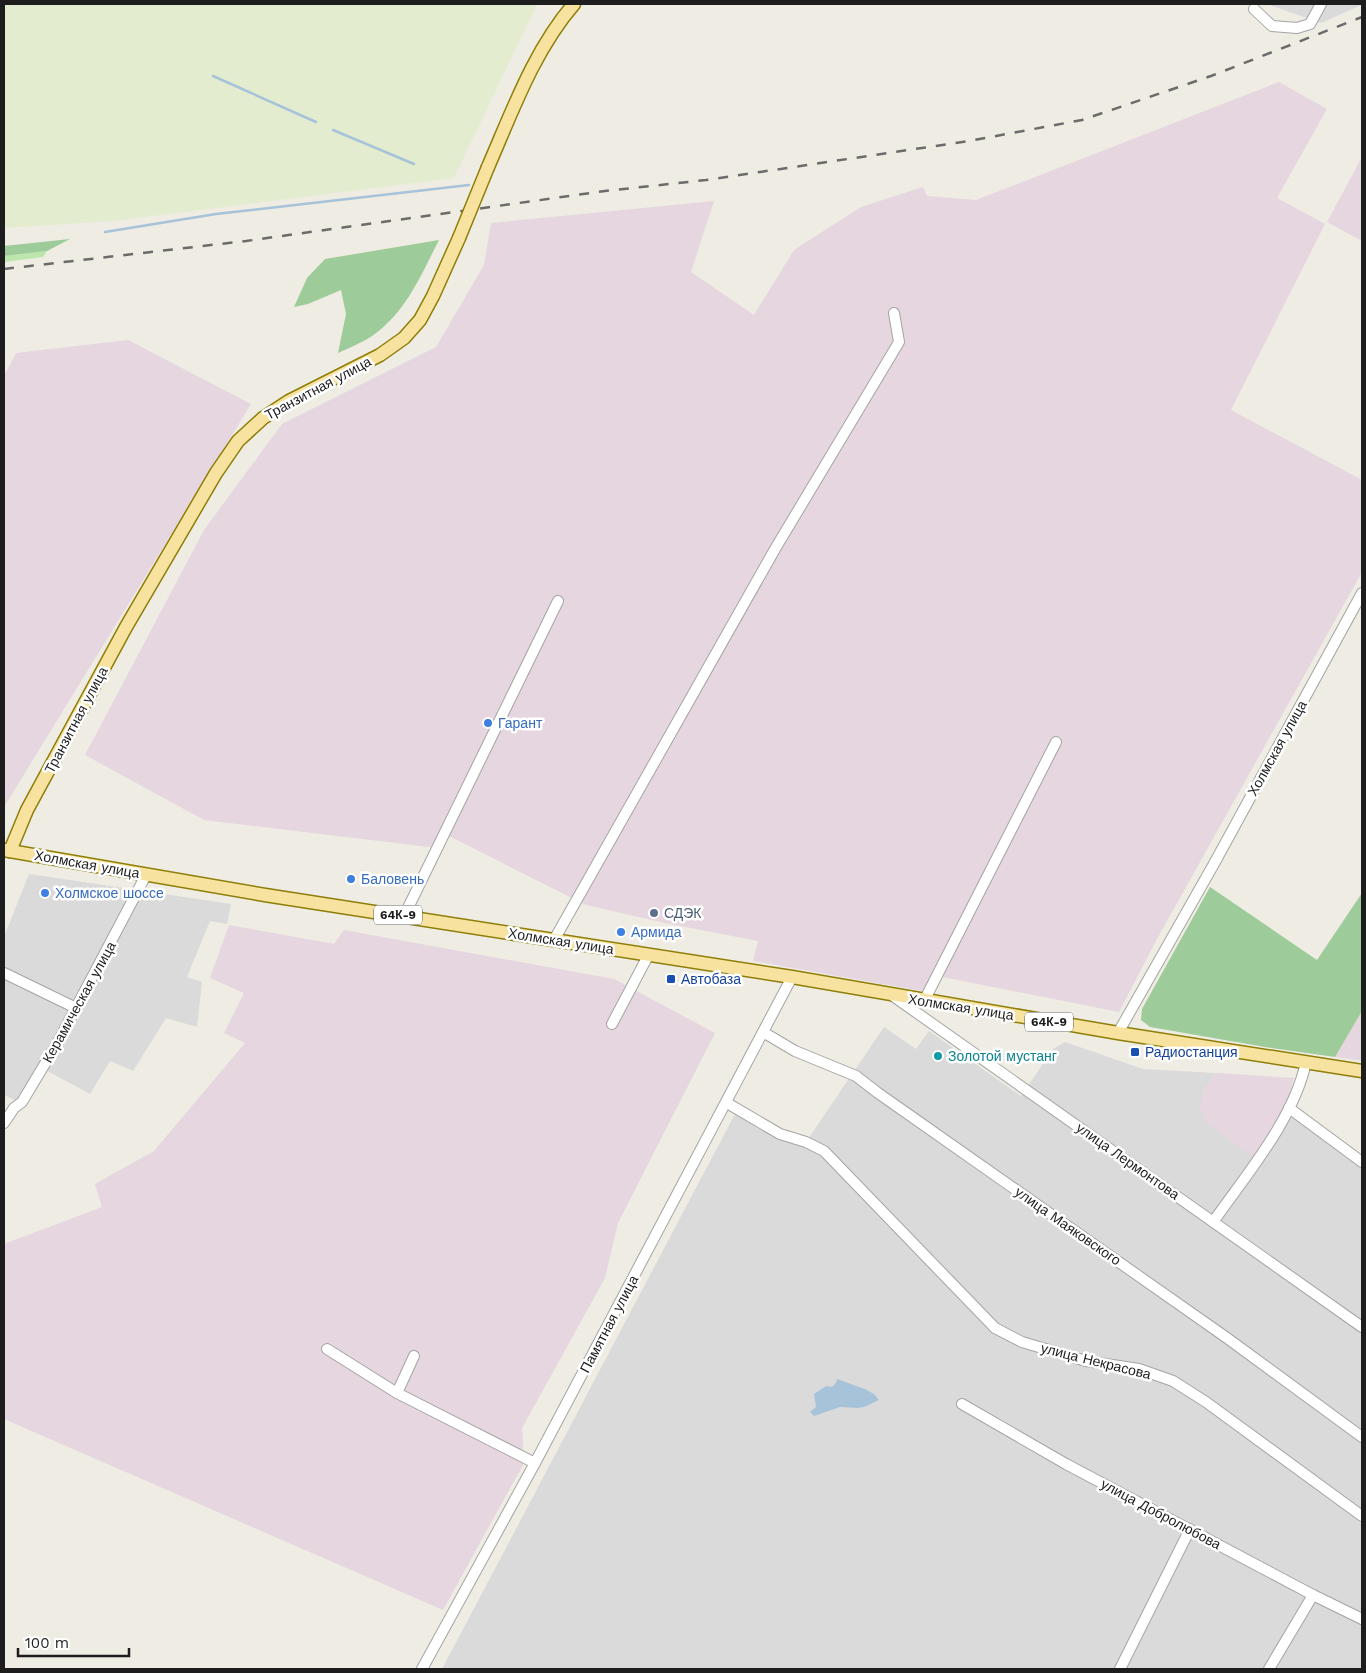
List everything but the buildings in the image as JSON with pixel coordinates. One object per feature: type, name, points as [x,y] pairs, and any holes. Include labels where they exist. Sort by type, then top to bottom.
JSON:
[{"type":"main road","name":"Транзитная улица","points":[[7,850],[126,628],[216,473],[238,441],[262,418],[289,401],[380,355],[404,338],[420,320],[433,296],[488,167],[545,42],[559,21],[574,4]]},
{"type":"main road","name":"Холмская улица","points":[[7,850],[146,875],[792,977],[893,996],[1362,1071]]},
{"type":"street","points":[[1254,9],[1272,26],[1297,28],[1310,24],[1322,4]]},
{"type":"street","points":[[554,940],[775,549],[899,342],[894,313]]},
{"type":"street","name":"Холмская улица","points":[[1118,1033],[1219,854],[1362,593]]},
{"type":"street","points":[[404,916],[558,601]]},
{"type":"street","points":[[924,1001],[1056,742]]},
{"type":"street","name":"Керамическая улица","points":[[5,1118],[22,1102],[76,1008],[146,875]]},
{"type":"street","points":[[612,1024],[649,954]]},
{"type":"street","points":[[4,973],[76,1008]]},
{"type":"street","name":"Памятная улица","points":[[422,1669],[535,1463],[792,977]]},
{"type":"street","name":"улица Лермонтова","points":[[893,996],[1362,1327]]},
{"type":"street","name":"улица Маяковского","points":[[763,1032],[795,1051],[856,1076],[878,1094],[1228,1338],[1362,1437]]},
{"type":"street","points":[[1213,1222],[1263,1152],[1290,1108],[1303,1077],[1306,1062]]},
{"type":"street","name":"улица Некрасова","points":[[727,1103],[780,1134],[806,1142],[824,1151],[995,1328],[1022,1342],[1086,1361],[1139,1369],[1173,1381],[1206,1402],[1362,1516]]},
{"type":"street","points":[[1290,1108],[1362,1162]]},
{"type":"street","points":[[327,1349],[396,1393],[535,1463]]},
{"type":"street","points":[[396,1393],[414,1356]]},
{"type":"street","name":"улица Добролюбова","points":[[962,1404],[1066,1464],[1313,1595],[1362,1618]]},
{"type":"street","points":[[1120,1669],[1190,1529]]},
{"type":"street","points":[[1270,1669],[1313,1595]]},
{"type":"shaded area","points":[[1267,4],[1362,4],[1362,5],[1321,23]]},
{"type":"shaded area","points":[[1279,82],[1327,109],[1277,198],[1325,224],[1231,410],[1362,480],[1362,572],[1157,939],[1119,1012],[938,976],[928,992],[753,961],[758,941],[586,905],[447,835],[438,848],[204,820],[85,755],[204,530],[282,424],[436,347],[484,265],[491,223],[714,201],[691,272],[754,315],[794,250],[861,207],[923,187],[927,196],[976,200]]},
{"type":"shaded area","points":[[1362,157],[1362,241],[1327,222]]},
{"type":"shaded area","points":[[128,340],[251,404],[4,807],[4,376],[16,353]]},
{"type":"shaded area","points":[[29,874],[231,904],[227,924],[210,921],[187,977],[202,982],[197,1027],[166,1018],[133,1071],[110,1061],[90,1094],[40,1067],[17,1101],[4,1095],[4,937]]},
{"type":"shaded area","points":[[229,925],[334,944],[344,930],[614,979],[715,1033],[618,1223],[605,1278],[522,1428],[524,1463],[443,1610],[4,1419],[4,1244],[102,1207],[95,1184],[154,1151],[245,1043],[224,1033],[244,993],[210,978]]},
{"type":"shaded area","points":[[1362,1011],[1362,1061],[1335,1057]]},
{"type":"shaded area","points":[[884,1027],[916,1049],[929,1031],[1021,1096],[1053,1049],[1065,1042],[1143,1069],[1216,1073],[1203,1092],[1297,1118],[1362,1165],[1362,1669],[442,1669],[735,1114],[804,1145]]},
{"type":"shaded area","points":[[1216,1073],[1294,1078],[1287,1104],[1256,1156],[1247,1153],[1206,1122],[1200,1108],[1203,1092]]},
{"type":"green space","points":[[4,4],[537,4],[454,178],[113,221],[4,228]]},
{"type":"green space","points":[[70,239],[47,251],[4,256],[4,246]]},
{"type":"green space","points":[[439,240],[420,278],[397,313],[387,324],[368,339],[338,353],[346,314],[341,290],[308,304],[294,307],[307,278],[325,259]]},
{"type":"green space","points":[[47,251],[43,257],[4,262],[4,256]]},
{"type":"green space","points":[[1210,887],[1317,960],[1362,893],[1362,1011],[1335,1057],[1150,1027],[1141,1020],[1142,1009]]},
{"type":"water","points":[[837,1379],[865,1389],[874,1394],[879,1400],[864,1407],[840,1407],[814,1416],[810,1412],[816,1407],[814,1394],[826,1386],[832,1387]]},
{"type":"waterway","points":[[213,76],[316,122]]},
{"type":"waterway","points":[[333,130],[414,164]]},
{"type":"waterway","points":[[105,232],[216,214],[469,185]]},
{"type":"railway","points":[[4,269],[246,241],[605,191],[706,180],[969,141],[1082,120],[1211,76],[1362,17]]},
{"type":"place","name":"Гарант","points":[[488,723]]},
{"type":"place","name":"Баловень","points":[[351,879]]},
{"type":"place","name":"Холмское шоссе","points":[[45,893]]},
{"type":"place","name":"СДЭК","points":[[654,913]]},
{"type":"place","name":"Армида","points":[[621,932]]},
{"type":"place","name":"Автобаза","points":[[671,979]]},
{"type":"place","name":"Радиостанция","points":[[1135,1052]]},
{"type":"place","name":"Золотой мустанг","points":[[938,1056]]}]
